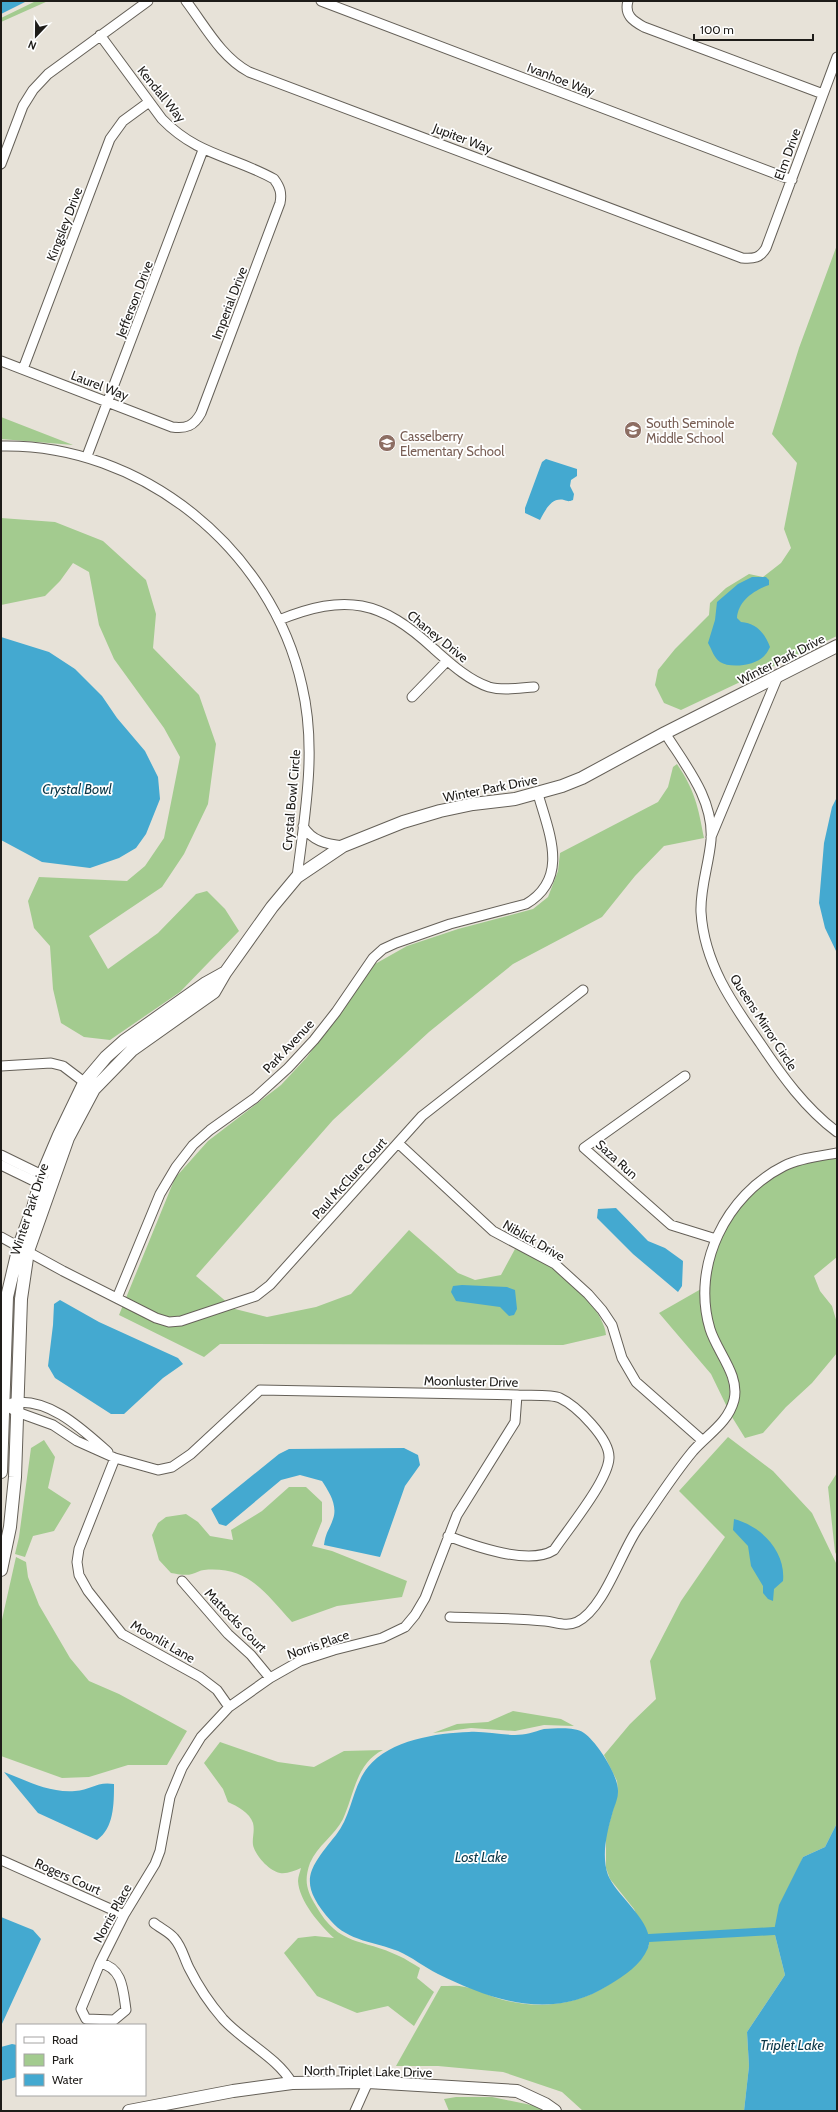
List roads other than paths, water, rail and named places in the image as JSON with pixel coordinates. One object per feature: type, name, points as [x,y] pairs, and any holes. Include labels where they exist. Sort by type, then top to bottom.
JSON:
[{"type":"street","points":[[1,164],[23,106],[33,90],[48,74],[148,1]]},
{"type":"street","name":"Jupiter Way","points":[[186,1],[224,52],[236,65],[249,72],[742,258],[757,258]]},
{"type":"street","name":"Ivanhoe Way","points":[[322,1],[792,180]]},
{"type":"street","points":[[628,1],[626,9],[633,22],[823,94]]},
{"type":"street","name":"Kendall Way","points":[[100,35],[172,130],[203,150],[266,174],[274,179],[279,185]]},
{"type":"street","name":"Elm Drive","points":[[757,258],[766,248],[837,57]]},
{"type":"street","name":"Kingsley Drive","points":[[23,369],[110,139],[123,121],[150,102]]},
{"type":"street","name":"Jefferson Drive","points":[[87,456],[109,402],[203,150]]},
{"type":"street","name":"Imperial Drive","points":[[191,425],[196,422],[201,413],[280,203],[281,195],[279,185]]},
{"type":"street","name":"Laurel Way","points":[[1,361],[172,427],[182,428],[191,425]]},
{"type":"street","name":"Crystal Bowl Circle","points":[[1,446],[41,449],[87,456],[137,477],[165,493],[196,516],[233,551],[254,578],[279,620],[293,654],[302,686],[308,724],[310,754],[296,877]]},
{"type":"street","name":"Chaney Drive","points":[[279,620],[305,609],[326,604],[348,604],[374,609],[395,618],[414,630],[447,661],[471,679],[489,687],[506,690],[534,687]]},
{"type":"street","name":"Winter Park Drive","points":[[1,1570],[10,1528],[15,1476],[23,1249],[41,1180],[59,1135],[89,1086],[132,1050],[214,992],[225,972],[272,907],[296,877],[343,846],[403,822],[440,811],[538,794],[582,778],[665,733],[837,646]]},
{"type":"street","points":[[412,697],[447,661]]},
{"type":"street","name":"Queens Mirror Circle","points":[[711,838],[778,676]]},
{"type":"street","name":"Queens Mirror Circle","points":[[665,733],[704,798],[709,818],[711,838],[701,911],[705,939],[723,988],[778,1070],[816,1116],[837,1132]]},
{"type":"street","name":"Park Avenue","points":[[117,1298],[160,1194],[176,1167],[199,1140],[255,1098],[293,1063],[336,1012],[373,958],[383,950],[396,943],[450,924],[526,904],[542,892],[552,872],[554,859],[552,845],[538,794]]},
{"type":"street","points":[[303,826],[307,833],[315,840],[327,844],[343,846]]},
{"type":"street","name":"Paul McClure Court","points":[[117,1298],[156,1318],[169,1322],[181,1321],[256,1296],[270,1285],[422,1116],[583,990]]},
{"type":"street","points":[[1,1066],[51,1063],[63,1066],[89,1086]]},
{"type":"street","name":"Saza Run","points":[[685,1076],[584,1148],[671,1225],[716,1239]]},
{"type":"street","name":"Winter Park Drive","points":[[1,1472],[2,1404],[7,1297],[23,1249],[89,1086]]},
{"type":"street","name":"Niblick Drive","points":[[398,1143],[493,1231],[555,1264],[588,1294],[602,1310],[612,1325],[622,1358],[636,1382],[703,1442]]},
{"type":"street","points":[[450,1617],[545,1621],[568,1624],[586,1616],[610,1584],[632,1537],[671,1479],[703,1442],[719,1427],[729,1414],[734,1400],[735,1388],[732,1375],[710,1330],[706,1311],[705,1288],[708,1264],[716,1239],[725,1220],[738,1202],[753,1187],[769,1175],[785,1166],[837,1153]]},
{"type":"street","points":[[1,1155],[41,1180]]},
{"type":"street","points":[[1,1165],[41,1180]]},
{"type":"street","points":[[1,1237],[117,1298]]},
{"type":"street","name":"Moonluster Drive","points":[[17,1407],[53,1425],[77,1441],[115,1458],[158,1470],[172,1467],[191,1454],[260,1390],[517,1395],[560,1398],[593,1424],[606,1446],[609,1458],[600,1484],[554,1550],[547,1554],[519,1555],[479,1547],[448,1536]]},
{"type":"street","name":"Norris Place","points":[[100,1963],[113,1969],[122,1980],[126,2010],[114,2020],[86,2019],[81,2009],[100,1963],[124,1915],[158,1858],[170,1797],[182,1768],[201,1737],[229,1707],[270,1678],[300,1661],[334,1650],[382,1638],[405,1626],[415,1615],[425,1598],[457,1515],[515,1422],[517,1395]]},
{"type":"street","name":"Moonluster Drive","points":[[17,1407],[30,1402],[61,1415],[84,1431],[115,1458]]},
{"type":"street","points":[[2,1404],[17,1407]]},
{"type":"street","points":[[53,1425],[61,1415]]},
{"type":"street","name":"Moonlit Lane","points":[[115,1458],[79,1549],[77,1562],[79,1575],[88,1591],[122,1634],[200,1677],[217,1690],[229,1707]]},
{"type":"street","name":"Mattocks Court","points":[[182,1581],[228,1634],[252,1655],[270,1678]]},
{"type":"street","name":"Rogers Court","points":[[1,1860],[124,1915]]},
{"type":"street","points":[[154,1923],[173,1937],[181,1948],[189,1968],[205,1995],[223,2019],[242,2038],[285,2071],[292,2084]]},
{"type":"street","points":[[355,2111],[368,2082]]},
{"type":"street","name":"North Triplet Lake Drive","points":[[129,2111],[233,2091],[292,2084],[368,2082],[517,2091],[545,2104],[555,2111]]},
{"type":"water","points":[[1,1],[27,1],[1,14]]},
{"type":"water","points":[[546,459],[577,469],[577,476],[571,480],[570,486],[574,494],[573,500],[555,501],[546,509],[540,520],[525,513],[525,508],[542,462]]},
{"type":"water","points":[[752,577],[766,577],[769,580],[769,585],[753,593],[744,601],[740,606],[737,618],[741,622],[751,624],[763,633],[770,647],[765,655],[756,661],[744,665],[725,664],[716,658],[708,643],[715,620],[717,602],[738,584]]},
{"type":"water","name":"Crystal Bowl","points":[[1,637],[49,652],[75,669],[102,696],[117,718],[145,751],[158,777],[160,799],[146,834],[136,848],[119,858],[90,868],[42,862],[1,840]]},
{"type":"water","points":[[837,797],[837,953],[825,928],[819,903],[824,843],[832,807]]},
{"type":"water","points":[[616,1208],[648,1241],[665,1248],[683,1261],[682,1286],[678,1292],[633,1254],[597,1218],[598,1209]]},
{"type":"water","points":[[453,1286],[507,1287],[515,1290],[517,1309],[514,1315],[509,1316],[500,1307],[456,1301],[451,1292]]},
{"type":"water","points":[[60,1300],[99,1322],[178,1358],[183,1364],[163,1378],[124,1414],[111,1414],[55,1378],[48,1366],[54,1304]]},
{"type":"water","points":[[404,1448],[418,1455],[420,1465],[405,1486],[380,1557],[324,1545],[333,1519],[334,1504],[322,1481],[300,1475],[281,1480],[226,1526],[219,1524],[211,1509],[279,1454],[289,1449]]},
{"type":"water","points":[[734,1519],[753,1527],[770,1541],[776,1550],[783,1570],[783,1581],[774,1589],[773,1601],[768,1599],[763,1593],[763,1586],[751,1566],[748,1546],[733,1530]]},
{"type":"water","name":"Lost Lake","points":[[544,1729],[575,1729],[584,1733],[601,1751],[615,1777],[618,1794],[607,1835],[605,1851],[606,1867],[612,1883],[647,1929],[649,1939],[648,1948],[645,1954],[632,1970],[609,1985],[588,1996],[566,2002],[544,2004],[523,2003],[501,1999],[459,1984],[398,1951],[345,1933],[331,1921],[320,1908],[314,1896],[310,1886],[310,1876],[313,1867],[346,1819],[358,1783],[368,1767],[377,1758],[401,1744],[429,1736],[475,1732],[519,1735]]},
{"type":"water","points":[[4,1772],[39,1786],[65,1791],[81,1790],[108,1783],[114,1784],[112,1815],[107,1829],[97,1840],[38,1813]]},
{"type":"water","name":"Triplet Lake","points":[[837,1823],[837,2111],[744,2111],[749,2066],[747,2032],[785,1975],[774,1931],[779,1905],[803,1857],[825,1847]]},
{"type":"water","points":[[1,1917],[33,1930],[41,1939],[1,2026]]},
{"type":"water","points":[[12,2044],[16,2045],[16,2077],[1,2081],[1,2047]]},
{"type":"waterway","points":[[649,1938],[774,1931]]},
{"type":"place","name":"South Seminole Middle School","points":[[633,430]]},
{"type":"place","name":"Casselberry Elementary School","points":[[387,443]]}]
